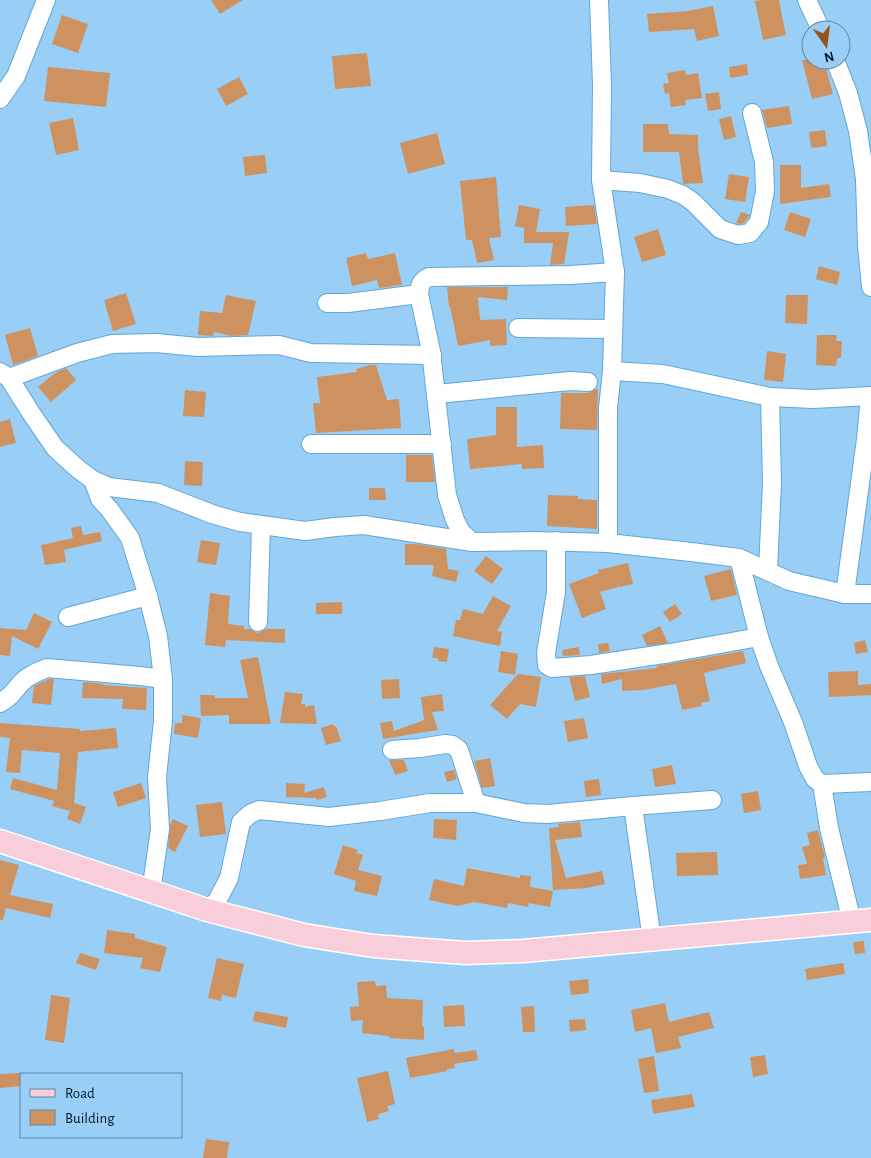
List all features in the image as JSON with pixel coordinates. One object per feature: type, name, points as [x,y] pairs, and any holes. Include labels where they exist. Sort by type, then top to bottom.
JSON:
[{"type":"main road","points":[[0,841],[207,910],[304,935],[373,946],[465,953],[523,951],[862,921]]},
{"type":"street","points":[[0,99],[8,74],[46,0]]},
{"type":"street","points":[[600,0],[602,85],[601,180],[615,272],[612,371],[608,408],[608,543]]},
{"type":"street","points":[[807,0],[816,20]]},
{"type":"street","points":[[838,70],[865,129],[867,246],[871,287]]},
{"type":"street","points":[[601,180],[640,183],[668,189],[693,202],[720,229],[738,235],[750,233],[759,222],[765,190],[764,162],[752,113]]},
{"type":"street","points":[[472,542],[461,532],[448,495],[432,355],[419,294],[420,283],[429,277],[615,272]]},
{"type":"street","points":[[327,303],[356,302],[419,294]]},
{"type":"street","points":[[518,328],[613,329]]},
{"type":"street","points":[[432,355],[311,353],[279,345],[198,347],[156,343],[112,344],[5,375],[55,448],[93,480],[109,487],[158,493],[212,514],[261,526],[304,531],[364,525],[472,542],[556,541],[608,543],[739,558],[789,581],[845,594],[871,594]]},
{"type":"street","points":[[612,371],[663,374],[770,397],[813,399],[870,396],[866,440],[845,594]]},
{"type":"street","points":[[436,394],[570,381],[588,382]]},
{"type":"street","points":[[768,570],[772,483],[770,397]]},
{"type":"street","points":[[311,444],[442,444]]},
{"type":"street","points":[[93,480],[100,499],[130,538],[158,636],[163,680],[163,721],[157,777],[160,829],[151,892]]},
{"type":"street","points":[[258,622],[261,526]]},
{"type":"street","points":[[556,541],[556,592],[546,653],[547,665],[552,668],[591,665],[759,637]]},
{"type":"street","points":[[739,558],[759,637],[793,722],[808,766],[815,779],[822,784],[871,782]]},
{"type":"street","points":[[68,617],[148,596]]},
{"type":"street","points":[[0,703],[10,698],[22,681],[34,673],[47,668],[140,676],[163,680]]},
{"type":"street","points":[[392,750],[445,744],[453,745],[459,750],[476,803]]},
{"type":"street","points":[[822,784],[829,828],[862,921]]},
{"type":"street","points":[[207,910],[217,901],[230,878],[241,822],[250,814],[259,810],[329,817],[430,803],[476,803],[524,813],[548,814],[712,800]]},
{"type":"street","points":[[633,806],[652,940]]},
{"type":"building","points":[[211,0],[243,0],[220,14]]},
{"type":"building","points":[[779,0],[786,35],[763,40],[755,1]]},
{"type":"building","points":[[713,6],[719,36],[697,41],[694,29],[649,32],[647,14],[688,11]]},
{"type":"building","points":[[62,15],[88,24],[78,53],[52,44]]},
{"type":"building","points":[[367,53],[371,86],[335,89],[332,56]]},
{"type":"building","points":[[747,64],[748,75],[730,78],[729,67]]},
{"type":"building","points":[[48,67],[110,73],[106,107],[44,101]]},
{"type":"building","points":[[685,70],[686,75],[698,73],[702,98],[685,100],[686,105],[671,107],[669,93],[665,94],[663,84],[669,83],[667,73]]},
{"type":"building","points":[[805,70],[827,70],[833,94],[812,99]]},
{"type":"building","points":[[239,77],[248,94],[226,106],[217,89]]},
{"type":"building","points":[[719,92],[721,109],[708,111],[705,94]]},
{"type":"building","points":[[789,106],[792,124],[767,128],[762,110]]},
{"type":"building","points":[[731,116],[736,137],[724,140],[719,119]]},
{"type":"building","points":[[73,118],[79,150],[56,155],[49,123]]},
{"type":"building","points":[[643,124],[668,124],[669,134],[698,135],[703,183],[683,184],[679,152],[643,152]]},
{"type":"building","points":[[825,130],[827,146],[811,148],[809,132]]},
{"type":"building","points":[[437,133],[445,164],[408,174],[400,143]]},
{"type":"building","points":[[265,155],[267,173],[245,176],[243,157]]},
{"type":"building","points":[[780,165],[801,165],[801,188],[829,184],[831,197],[780,204]]},
{"type":"building","points":[[729,174],[749,177],[745,202],[725,199]]},
{"type":"building","points":[[496,177],[501,237],[489,238],[494,260],[477,263],[472,240],[466,240],[460,181]]},
{"type":"building","points":[[519,205],[540,209],[536,232],[569,232],[564,264],[550,265],[553,243],[524,243],[524,228],[515,226]]},
{"type":"building","points":[[594,205],[597,224],[566,226],[565,207]]},
{"type":"building","points":[[741,212],[750,215],[744,223],[736,223]]},
{"type":"building","points":[[790,212],[811,219],[805,237],[784,230]]},
{"type":"building","points":[[658,229],[666,255],[642,262],[634,237]]},
{"type":"building","points":[[366,253],[368,259],[395,253],[402,285],[379,288],[377,280],[352,286],[346,258]]},
{"type":"building","points":[[819,266],[840,272],[837,285],[816,279]]},
{"type":"building","points":[[447,287],[508,287],[507,300],[478,297],[480,320],[506,319],[507,345],[490,346],[490,340],[458,346],[449,307]]},
{"type":"building","points":[[126,293],[136,324],[113,331],[104,300]]},
{"type":"building","points":[[226,295],[256,301],[248,335],[232,336],[214,332],[213,336],[198,335],[200,311],[222,313]]},
{"type":"building","points":[[786,295],[808,295],[807,324],[785,323]]},
{"type":"building","points":[[30,328],[38,356],[13,365],[5,335]]},
{"type":"building","points":[[817,335],[837,335],[836,341],[842,341],[841,358],[837,358],[836,366],[816,365]]},
{"type":"building","points":[[767,351],[786,354],[783,382],[764,380]]},
{"type":"building","points":[[376,365],[387,400],[399,399],[401,428],[316,433],[313,403],[320,403],[317,377],[357,372],[356,369]]},
{"type":"building","points":[[66,368],[76,380],[51,402],[38,387],[55,373]]},
{"type":"building","points":[[598,389],[597,430],[560,429],[561,393],[588,393]]},
{"type":"building","points":[[185,390],[206,392],[204,417],[183,416]]},
{"type":"building","points":[[496,407],[517,407],[517,447],[543,445],[544,468],[522,469],[522,464],[470,469],[467,439],[496,435]]},
{"type":"building","points":[[10,419],[16,443],[0,447],[0,422]]},
{"type":"building","points":[[406,455],[432,455],[435,482],[406,482]]},
{"type":"building","points":[[185,461],[203,462],[202,486],[184,485]]},
{"type":"building","points":[[369,488],[385,488],[386,500],[369,500]]},
{"type":"building","points":[[548,495],[578,496],[578,499],[597,500],[597,529],[547,526]]},
{"type":"building","points":[[81,526],[83,535],[100,532],[102,541],[64,550],[66,562],[45,565],[41,545],[73,538],[71,528]]},
{"type":"building","points":[[201,540],[220,543],[216,565],[197,562]]},
{"type":"building","points":[[405,544],[418,544],[446,549],[448,569],[459,571],[456,582],[432,576],[434,565],[405,565]]},
{"type":"building","points":[[486,556],[503,569],[492,584],[474,571]]},
{"type":"building","points":[[628,563],[633,584],[619,587],[618,584],[618,587],[600,592],[606,609],[582,618],[569,584],[599,573],[598,570]]},
{"type":"building","points":[[731,569],[737,595],[711,601],[704,576]]},
{"type":"building","points":[[210,593],[230,596],[228,624],[244,626],[244,629],[250,629],[257,633],[266,629],[285,629],[285,643],[226,640],[225,647],[205,645]]},
{"type":"building","points":[[493,596],[511,606],[497,631],[502,632],[500,646],[453,636],[456,620],[460,620],[463,609],[483,614]]},
{"type":"building","points":[[342,602],[342,614],[316,614],[316,603]]},
{"type":"building","points":[[675,604],[682,614],[670,622],[663,612]]},
{"type":"building","points":[[34,613],[52,622],[38,649],[12,636],[10,656],[0,655],[0,628],[26,630]]},
{"type":"building","points":[[660,626],[668,643],[647,646],[642,635]]},
{"type":"building","points":[[865,640],[868,652],[856,654],[854,643]]},
{"type":"building","points":[[608,643],[610,651],[599,653],[598,644]]},
{"type":"building","points":[[434,647],[449,649],[447,662],[438,661],[438,658],[432,658]]},
{"type":"building","points":[[579,647],[580,655],[563,656],[562,650]]},
{"type":"building","points":[[501,651],[518,654],[515,675],[498,672]]},
{"type":"building","points":[[743,651],[746,663],[704,673],[710,701],[701,703],[702,706],[682,710],[676,684],[643,690],[622,691],[622,679],[602,684],[601,674],[657,668],[656,666]]},
{"type":"building","points":[[258,657],[271,724],[229,724],[229,715],[201,716],[200,695],[215,695],[215,698],[248,698],[240,660]]},
{"type":"building","points":[[858,671],[858,685],[871,684],[871,695],[829,697],[828,672]]},
{"type":"building","points":[[518,674],[541,677],[536,707],[520,704],[507,719],[490,705]]},
{"type":"building","points":[[585,676],[590,697],[575,701],[569,677]]},
{"type":"building","points":[[49,679],[54,679],[51,705],[32,703],[34,686]]},
{"type":"building","points":[[399,679],[400,698],[382,699],[381,680]]},
{"type":"building","points":[[83,682],[147,688],[146,710],[122,709],[123,699],[82,698]]},
{"type":"building","points":[[285,692],[303,694],[301,704],[305,704],[305,707],[314,705],[317,724],[280,723]]},
{"type":"building","points":[[442,694],[444,711],[432,712],[438,730],[383,739],[380,723],[392,721],[394,731],[424,720],[421,697]]},
{"type":"building","points":[[182,715],[201,718],[198,738],[174,734],[175,723],[182,723]]},
{"type":"building","points":[[584,718],[588,738],[568,742],[564,721]]},
{"type":"building","points":[[0,723],[80,729],[80,731],[116,728],[118,748],[78,752],[74,803],[86,807],[80,824],[67,819],[70,811],[52,806],[54,801],[10,789],[13,778],[57,790],[60,753],[22,750],[20,773],[6,772],[10,738],[0,737]]},
{"type":"building","points":[[333,724],[333,726],[336,726],[341,741],[326,745],[321,728]]},
{"type":"building","points":[[490,758],[495,786],[482,788],[474,761]]},
{"type":"building","points":[[389,760],[404,760],[408,771],[395,775]]},
{"type":"building","points":[[672,765],[676,784],[655,787],[652,769]]},
{"type":"building","points":[[454,770],[457,779],[447,782],[444,772]]},
{"type":"building","points":[[599,779],[601,795],[586,797],[584,781]]},
{"type":"building","points":[[141,783],[146,798],[118,807],[113,792]]},
{"type":"building","points":[[286,783],[305,784],[304,793],[324,787],[327,797],[317,800],[316,798],[286,797]]},
{"type":"building","points":[[758,791],[761,810],[744,813],[741,794]]},
{"type":"building","points":[[222,802],[226,834],[200,837],[196,805]]},
{"type":"building","points":[[173,819],[188,826],[175,852],[168,848],[170,825]]},
{"type":"building","points":[[434,819],[457,820],[456,840],[433,838]]},
{"type":"building","points":[[580,822],[582,837],[555,840],[566,878],[602,871],[605,884],[587,888],[553,890],[549,828],[559,827],[558,824]]},
{"type":"building","points":[[818,830],[825,857],[823,858],[826,875],[800,879],[798,865],[807,864],[802,847],[810,845],[807,833]]},
{"type":"building","points":[[343,845],[358,850],[356,853],[363,855],[358,870],[382,876],[377,896],[354,891],[356,881],[334,874]]},
{"type":"building","points":[[717,852],[718,875],[677,876],[676,853]]},
{"type":"building","points":[[0,860],[19,865],[10,895],[53,904],[50,918],[6,908],[3,920],[0,920]]},
{"type":"building","points":[[467,868],[520,878],[520,875],[531,876],[530,887],[553,891],[550,907],[529,903],[528,907],[508,903],[507,908],[474,902],[458,906],[429,900],[434,879],[464,886]]},
{"type":"building","points":[[107,930],[135,934],[135,938],[167,947],[160,972],[140,968],[143,958],[104,953]]},
{"type":"building","points":[[864,941],[865,953],[855,954],[853,942]]},
{"type":"building","points":[[80,953],[100,959],[96,970],[76,963]]},
{"type":"building","points":[[217,958],[244,964],[236,998],[222,995],[221,1001],[208,998]]},
{"type":"building","points":[[843,963],[845,974],[807,980],[805,969]]},
{"type":"building","points":[[588,979],[589,993],[571,995],[569,981]]},
{"type":"building","points":[[375,981],[376,986],[386,985],[387,998],[423,1000],[422,1026],[424,1027],[424,1040],[389,1038],[389,1036],[362,1033],[363,1020],[351,1021],[350,1007],[359,1006],[357,982]]},
{"type":"building","points":[[51,995],[70,998],[64,1043],[45,1040]]},
{"type":"building","points":[[665,1003],[669,1022],[709,1012],[714,1028],[678,1037],[681,1048],[656,1053],[651,1028],[635,1032],[631,1010]]},
{"type":"building","points":[[464,1005],[465,1026],[444,1027],[443,1006]]},
{"type":"building","points":[[534,1006],[535,1032],[523,1032],[521,1007]]},
{"type":"building","points":[[255,1011],[288,1017],[286,1028],[253,1021]]},
{"type":"building","points":[[585,1019],[586,1030],[570,1032],[569,1020]]},
{"type":"building","points":[[454,1049],[454,1053],[476,1050],[478,1060],[454,1064],[455,1068],[447,1069],[447,1071],[410,1078],[406,1058]]},
{"type":"building","points":[[765,1055],[768,1074],[753,1077],[750,1057]]},
{"type":"building","points":[[654,1056],[659,1091],[644,1093],[638,1059]]},
{"type":"building","points":[[388,1071],[395,1104],[387,1106],[389,1111],[378,1114],[379,1119],[367,1122],[357,1078]]},
{"type":"building","points":[[20,1073],[20,1086],[0,1088],[0,1074]]},
{"type":"building","points":[[692,1094],[695,1107],[653,1114],[651,1100]]},
{"type":"building","points":[[206,1139],[229,1142],[227,1158],[203,1158]]}]
